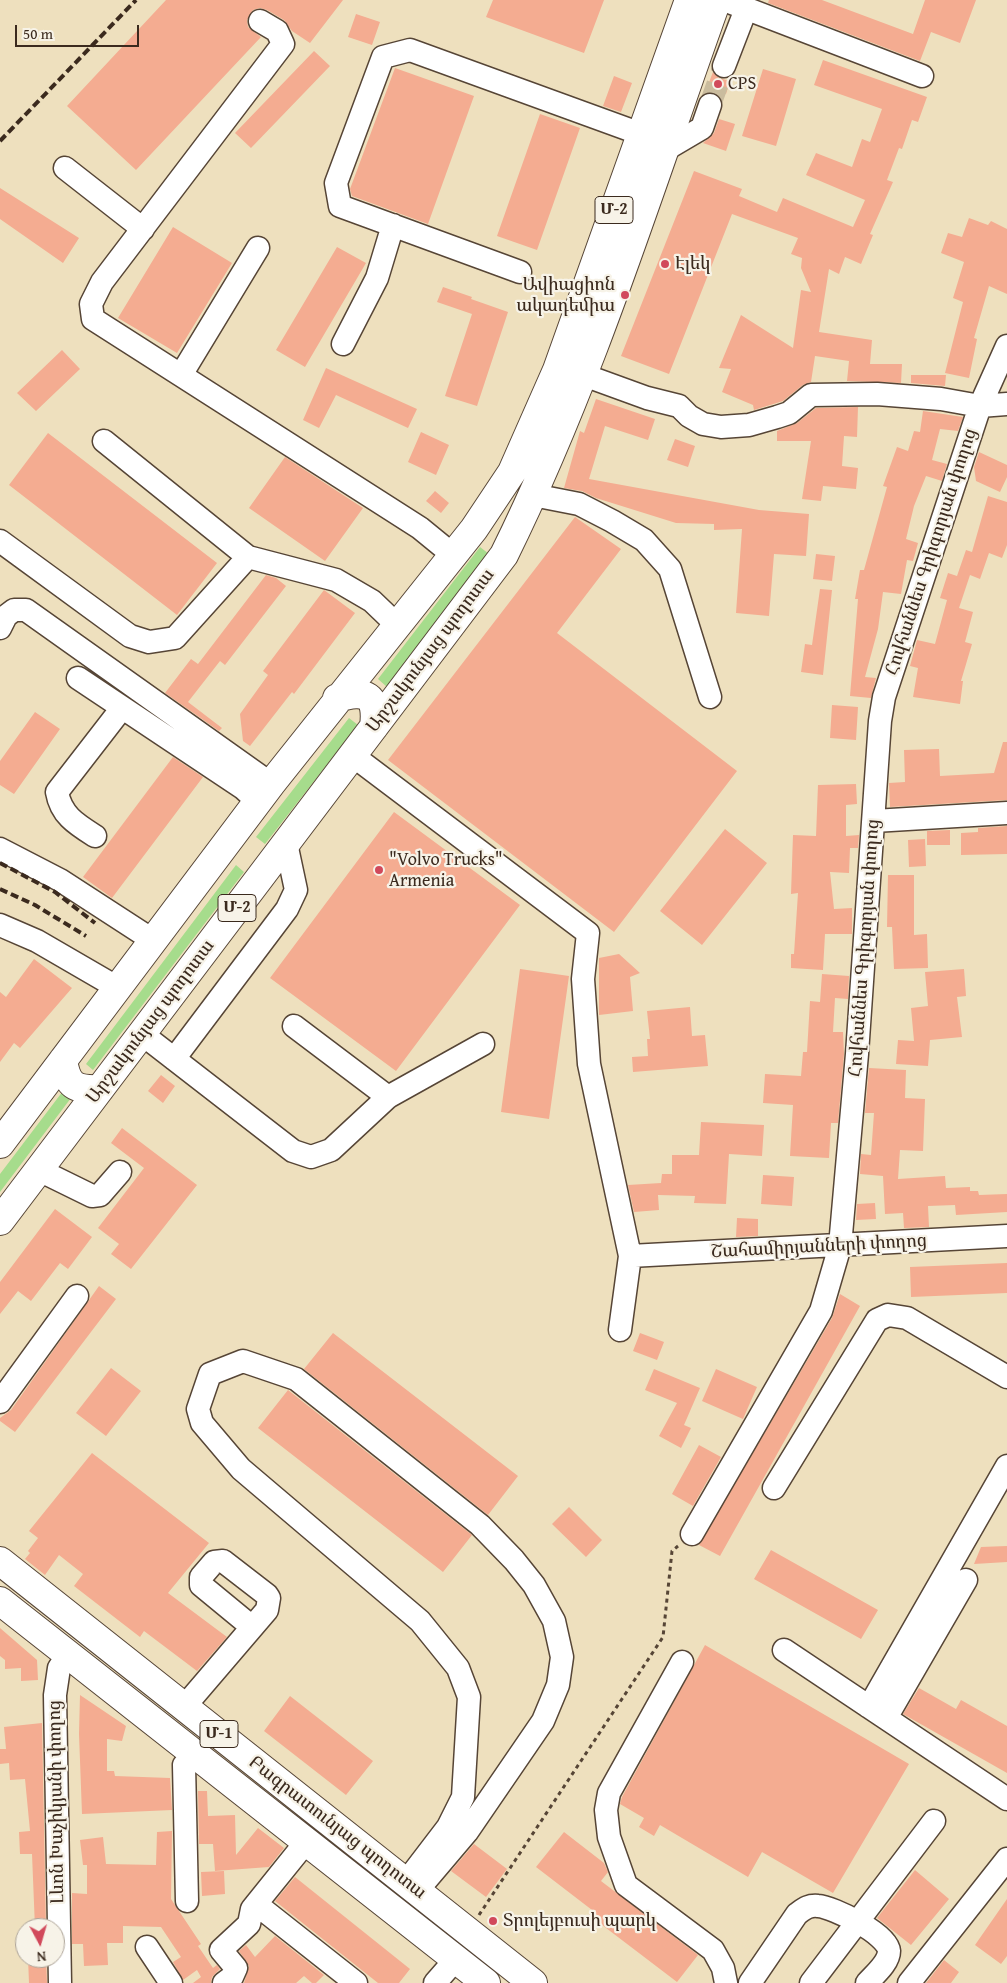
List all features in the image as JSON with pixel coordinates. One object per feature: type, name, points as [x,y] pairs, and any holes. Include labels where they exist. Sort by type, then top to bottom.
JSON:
[{"type":"main road","name":"Մ-2","points":[[0,1144],[337,698],[474,529],[512,472],[558,370],[689,0]]},
{"type":"main road","name":"Արշակունյաց պողոտա","points":[[0,1221],[504,555],[534,495],[582,374],[717,0]]},
{"type":"main road","points":[[474,529],[485,526],[492,528],[503,542],[504,555]]},
{"type":"main road","points":[[337,698],[361,693],[368,696],[376,711],[374,726]]},
{"type":"main road","points":[[63,1060],[66,1075],[73,1086],[86,1090],[100,1089]]},
{"type":"main road","name":"Բագրատունյաց պողոտա","points":[[0,1561],[533,1983]]},
{"type":"main road","name":"Բագրատունյաց պողոտա","points":[[0,1601],[486,1983]]},
{"type":"street","points":[[724,0],[922,76]]},
{"type":"street","points":[[724,66],[746,8]]},
{"type":"street","points":[[260,21],[277,31],[283,44],[102,282],[91,304],[93,319],[420,528],[453,555]]},
{"type":"street","points":[[520,272],[340,206],[336,183],[383,57],[410,50],[641,134]]},
{"type":"street","points":[[663,151],[702,128],[710,105]]},
{"type":"street","points":[[65,168],[143,229]]},
{"type":"street","points":[[343,344],[377,278],[394,225]]},
{"type":"street","points":[[181,375],[258,248]]},
{"type":"street","name":"Հովհաննես Գրիգորյան փողոց","points":[[692,1534],[821,1311],[840,1246],[874,821],[880,721],[884,697],[980,406],[1007,346]]},
{"type":"street","points":[[582,374],[647,398],[679,406],[689,416],[703,424],[721,427],[749,425],[789,413],[811,395],[877,394],[980,406],[1007,404]]},
{"type":"street","points":[[104,441],[248,557],[336,580],[372,601],[397,625]]},
{"type":"street","points":[[534,495],[579,504],[612,521],[644,540],[670,569],[710,697]]},
{"type":"street","points":[[0,541],[130,636],[149,642],[175,638],[248,557]]},
{"type":"street","points":[[0,628],[6,616],[14,610],[26,610],[264,793]]},
{"type":"street","points":[[78,678],[243,788],[264,793]]},
{"type":"street","points":[[95,836],[71,820],[60,806],[57,792],[122,708]]},
{"type":"street","points":[[352,755],[588,933],[583,979],[589,1064],[630,1256],[620,1330]]},
{"type":"street","points":[[874,821],[1007,813]]},
{"type":"street","points":[[174,1059],[287,909],[296,890],[286,843]]},
{"type":"street","points":[[0,849],[60,880],[154,940]]},
{"type":"street","points":[[0,924],[37,942],[118,988]]},
{"type":"street","points":[[294,1026],[388,1097]]},
{"type":"street","points":[[142,1034],[293,1151],[311,1157],[331,1150],[388,1097],[483,1044]]},
{"type":"street","points":[[39,1170],[92,1196],[100,1195],[120,1172]]},
{"type":"street","name":"Շահամիրյանների փողոց","points":[[630,1256],[1007,1236]]},
{"type":"street","points":[[0,1402],[78,1296]]},
{"type":"street","points":[[774,1488],[877,1320],[888,1315],[907,1318],[1007,1377]]},
{"type":"street","points":[[243,1361],[296,1379],[480,1525],[534,1584],[554,1621],[562,1657],[558,1685],[543,1721],[466,1832],[412,1887],[448,1827],[463,1797],[469,1697],[458,1668],[420,1621],[241,1469],[202,1423],[198,1409],[210,1374],[243,1361]]},
{"type":"street","points":[[878,1712],[1007,1466]]},
{"type":"street","points":[[878,1712],[966,1580]]},
{"type":"street","points":[[184,1706],[252,1627]]},
{"type":"street","points":[[784,1650],[1007,1799]]},
{"type":"street","name":"Լևոն Խաչիկյանի փողոց","points":[[60,1983],[55,1695],[59,1668],[68,1655]]},
{"type":"street","points":[[682,1662],[610,1793],[606,1810],[609,1837],[626,1885],[712,1950],[723,1968],[726,1983]]},
{"type":"street","points":[[187,1901],[184,1765],[195,1754]]},
{"type":"street","points":[[811,1983],[934,1821]]},
{"type":"street","points":[[224,1983],[232,1976],[236,1968],[221,1950],[249,1924],[256,1904],[306,1842]]},
{"type":"street","points":[[909,1983],[1007,1859]]},
{"type":"street","points":[[256,1904],[356,1983]]},
{"type":"street","points":[[750,1983],[797,1914],[807,1906],[819,1906],[858,1921],[885,1943],[889,1950],[887,1960],[867,1983]]},
{"type":"street","points":[[147,1947],[171,1983]]},
{"type":"street","points":[[435,1983],[456,1959]]},
{"type":"path","points":[[476,1918],[664,1637],[672,1551],[692,1534]]},
{"type":"green space","points":[[480,547],[489,554],[387,687],[378,679]]},
{"type":"green space","points":[[349,718],[358,725],[265,844],[256,837]]},
{"type":"green space","points":[[236,865],[244,872],[93,1070],[86,1064]]},
{"type":"green space","points":[[63,1091],[71,1098],[0,1192],[0,1174]]},
{"type":"building","points":[[166,0],[343,0],[310,43],[292,31],[284,20],[267,10],[260,8],[253,10],[247,20],[248,27],[261,37],[136,170],[67,106]]},
{"type":"building","points":[[493,0],[604,0],[584,53],[486,17]]},
{"type":"building","points":[[769,0],[822,0],[913,34],[925,0],[976,0],[960,43],[931,32],[920,61],[768,3]]},
{"type":"building","points":[[356,14],[380,22],[372,45],[348,37]]},
{"type":"building","points":[[314,51],[330,66],[251,148],[235,133]]},
{"type":"building","points":[[823,60],[927,97],[918,122],[912,120],[902,149],[899,148],[887,180],[893,182],[870,234],[873,235],[861,264],[845,257],[839,274],[829,269],[819,332],[872,340],[870,364],[902,364],[901,383],[847,381],[849,361],[815,356],[811,382],[803,385],[783,401],[754,410],[753,405],[722,392],[731,369],[719,368],[741,315],[793,348],[801,290],[811,292],[801,268],[802,258],[791,254],[798,238],[732,214],[669,374],[621,356],[694,171],[742,189],[739,196],[777,212],[783,198],[853,227],[865,200],[806,175],[816,153],[852,167],[862,139],[870,142],[882,109],[814,85]]},
{"type":"building","points":[[395,68],[474,96],[428,224],[352,196],[350,189]]},
{"type":"building","points":[[763,69],[796,79],[776,146],[742,136]]},
{"type":"building","points":[[713,72],[719,78],[730,81],[726,94],[720,92],[719,96],[714,92],[705,93]]},
{"type":"building","points":[[614,76],[632,83],[621,112],[603,106]]},
{"type":"building","points":[[540,114],[580,128],[537,250],[497,236]]},
{"type":"building","points":[[719,119],[735,124],[726,151],[703,143],[714,133]]},
{"type":"building","points":[[0,188],[79,238],[63,263],[0,219]]},
{"type":"building","points":[[969,218],[988,225],[991,221],[1007,229],[1007,294],[989,286],[974,338],[977,339],[969,378],[945,373],[963,302],[953,298],[964,262],[941,253],[948,233],[962,237]]},
{"type":"building","points":[[173,227],[232,263],[177,353],[118,318]]},
{"type":"building","points":[[337,247],[366,263],[305,367],[276,350]]},
{"type":"building","points":[[443,287],[508,312],[477,406],[445,396],[472,314],[437,302]]},
{"type":"building","points":[[62,350],[80,369],[36,411],[17,393]]},
{"type":"building","points":[[326,368],[417,409],[408,428],[336,395],[319,428],[303,420]]},
{"type":"building","points":[[911,375],[946,375],[945,386],[911,383]]},
{"type":"building","points":[[596,399],[655,419],[648,440],[605,426],[589,479],[759,510],[809,514],[806,556],[774,554],[769,616],[736,613],[742,529],[714,530],[714,524],[676,523],[596,498],[582,491],[564,488],[580,431],[584,433]]},
{"type":"building","points":[[858,407],[857,437],[844,436],[842,466],[858,468],[856,489],[823,486],[821,501],[802,499],[811,441],[777,441],[777,431],[797,423],[816,408]]},
{"type":"building","points":[[923,411],[963,417],[958,431],[940,429],[932,460],[947,464],[942,481],[926,476],[914,506],[906,539],[918,543],[913,561],[907,560],[901,594],[883,592],[878,629],[865,677],[876,678],[871,698],[850,696],[858,599],[855,599],[860,570],[864,570],[887,487],[883,486],[897,447],[908,451],[914,431],[920,432]]},
{"type":"building","points":[[421,432],[449,445],[436,475],[408,462]]},
{"type":"building","points":[[48,433],[217,563],[177,615],[9,485]]},
{"type":"building","points":[[675,439],[695,446],[688,467],[667,460]]},
{"type":"building","points":[[979,452],[1007,465],[1007,477],[1000,492],[976,481],[974,467]]},
{"type":"building","points":[[285,457],[363,508],[325,561],[249,508]]},
{"type":"building","points":[[435,491],[449,503],[441,513],[426,501]]},
{"type":"building","points":[[988,496],[1007,502],[1007,545],[1002,558],[989,553],[980,579],[970,575],[959,608],[973,612],[965,642],[972,644],[961,681],[963,681],[960,704],[913,697],[918,668],[910,666],[917,640],[935,644],[947,600],[940,598],[948,573],[957,576],[966,550],[972,552]]},
{"type":"building","points":[[575,517],[621,549],[557,633],[737,771],[614,932],[388,760]]},
{"type":"building","points":[[816,554],[835,556],[832,581],[813,579]]},
{"type":"building","points":[[266,575],[276,578],[286,586],[225,665],[220,661],[188,702],[222,728],[219,731],[165,693],[191,659],[198,664]]},
{"type":"building","points":[[820,589],[832,590],[823,675],[801,672],[805,644],[812,645]]},
{"type":"building","points":[[324,590],[355,613],[294,694],[292,692],[250,746],[243,741],[240,714],[268,675],[263,671]]},
{"type":"building","points":[[832,705],[858,707],[856,740],[830,738]]},
{"type":"building","points":[[35,712],[60,729],[14,794],[0,785],[0,761]]},
{"type":"building","points":[[1003,742],[1007,742],[1007,800],[890,807],[889,783],[905,782],[904,750],[939,749],[940,776],[994,773]]},
{"type":"building","points":[[173,757],[203,777],[112,898],[83,877]]},
{"type":"building","points":[[856,784],[857,804],[846,805],[846,836],[859,835],[858,848],[850,848],[849,873],[830,872],[834,909],[852,908],[852,934],[825,934],[823,970],[791,968],[791,954],[794,954],[798,893],[791,894],[793,835],[816,836],[818,785]]},
{"type":"building","points":[[394,812],[520,905],[396,1071],[270,978]]},
{"type":"building","points":[[1007,826],[1007,854],[961,855],[961,833],[978,832],[978,828]]},
{"type":"building","points":[[725,829],[767,863],[702,945],[660,911]]},
{"type":"building","points":[[950,830],[950,845],[927,845],[927,831]]},
{"type":"building","points":[[925,839],[926,866],[909,867],[908,840]]},
{"type":"building","points":[[888,875],[914,875],[914,935],[927,934],[928,968],[894,969],[892,927],[887,927]]},
{"type":"building","points":[[619,954],[640,973],[630,977],[633,1011],[599,1015],[599,958]]},
{"type":"building","points":[[34,959],[72,988],[20,1048],[14,1043],[0,1062],[0,992],[6,997]]},
{"type":"building","points":[[520,969],[569,976],[549,1119],[501,1112]]},
{"type":"building","points":[[964,969],[966,996],[957,997],[962,1037],[930,1040],[928,1066],[896,1064],[898,1040],[914,1041],[911,1008],[928,1006],[925,972]]},
{"type":"building","points":[[822,974],[849,976],[848,999],[835,998],[833,1032],[843,1032],[844,1054],[838,1123],[831,1123],[829,1158],[790,1156],[793,1105],[763,1103],[765,1074],[801,1076],[803,1052],[807,1052],[810,1001],[820,1002]]},
{"type":"building","points":[[690,1007],[692,1036],[705,1035],[708,1066],[633,1072],[632,1057],[648,1056],[647,1039],[650,1039],[647,1011]]},
{"type":"building","points":[[869,1068],[906,1070],[905,1098],[925,1099],[923,1151],[900,1150],[898,1179],[945,1176],[946,1188],[970,1187],[970,1191],[978,1191],[979,1195],[1007,1194],[1007,1212],[956,1215],[955,1205],[928,1206],[929,1227],[904,1228],[903,1213],[885,1214],[883,1176],[860,1174],[861,1154],[871,1155],[874,1113],[865,1113]]},
{"type":"building","points":[[161,1075],[175,1086],[163,1103],[148,1091]]},
{"type":"building","points":[[701,1122],[764,1125],[762,1156],[729,1154],[726,1204],[694,1203],[695,1196],[658,1195],[659,1210],[634,1212],[628,1185],[661,1183],[662,1174],[672,1174],[672,1155],[699,1155]]},
{"type":"building","points":[[122,1128],[197,1185],[131,1269],[111,1254],[119,1244],[98,1228],[144,1168],[111,1143]]},
{"type":"building","points":[[763,1175],[794,1177],[792,1206],[761,1204]]},
{"type":"building","points":[[875,1203],[876,1219],[856,1220],[857,1204]]},
{"type":"building","points":[[55,1209],[92,1237],[68,1269],[60,1263],[31,1301],[18,1291],[0,1314],[0,1282]]},
{"type":"building","points":[[737,1218],[758,1219],[758,1236],[736,1237]]},
{"type":"building","points":[[1007,1263],[1007,1293],[911,1297],[910,1267]]},
{"type":"building","points":[[99,1286],[116,1299],[15,1432],[0,1421],[0,1418],[11,1410]]},
{"type":"building","points":[[840,1294],[860,1306],[720,1556],[699,1545],[832,1318]]},
{"type":"building","points":[[333,1333],[518,1476],[488,1515],[304,1369]]},
{"type":"building","points":[[640,1333],[664,1342],[657,1360],[633,1351]]},
{"type":"building","points":[[111,1368],[141,1391],[106,1436],[76,1413]]},
{"type":"building","points":[[654,1369],[700,1388],[684,1425],[691,1428],[681,1448],[659,1436],[677,1403],[645,1390]]},
{"type":"building","points":[[716,1369],[757,1387],[743,1419],[702,1401]]},
{"type":"building","points":[[288,1390],[472,1535],[443,1572],[258,1428]]},
{"type":"building","points":[[699,1445],[721,1457],[693,1506],[672,1494]]},
{"type":"building","points":[[92,1453],[209,1543],[168,1593],[227,1637],[197,1671],[144,1631],[140,1637],[74,1586],[83,1574],[59,1555],[45,1575],[25,1559],[30,1553],[28,1551],[38,1538],[29,1531]]},
{"type":"building","points":[[569,1507],[602,1540],[586,1557],[552,1524]]},
{"type":"building","points":[[1007,1546],[1007,1562],[974,1564],[981,1547]]},
{"type":"building","points":[[771,1550],[878,1610],[861,1639],[754,1579]]},
{"type":"building","points":[[0,1628],[37,1660],[38,1680],[21,1681],[21,1668],[5,1669],[5,1660],[0,1656]]},
{"type":"building","points":[[705,1645],[909,1764],[833,1893],[762,1852],[748,1877],[660,1825],[654,1836],[639,1827],[644,1818],[620,1804],[622,1797]]},
{"type":"building","points":[[919,1688],[956,1709],[961,1700],[1007,1726],[1007,1773],[903,1714]]},
{"type":"building","points":[[80,1695],[126,1726],[122,1741],[107,1739],[107,1771],[114,1771],[115,1776],[170,1778],[172,1810],[82,1814],[79,1734]]},
{"type":"building","points":[[290,1696],[373,1761],[346,1795],[264,1731]]},
{"type":"building","points":[[42,1723],[46,1918],[35,1918],[32,1854],[20,1854],[19,1832],[30,1831],[25,1779],[10,1780],[9,1763],[0,1764],[0,1749],[6,1749],[4,1727]]},
{"type":"building","points":[[198,1791],[207,1791],[208,1816],[235,1815],[236,1855],[258,1828],[284,1848],[269,1867],[215,1871],[213,1844],[199,1844]]},
{"type":"building","points":[[172,1831],[171,1899],[201,1944],[198,1946],[213,1968],[217,1965],[220,1969],[212,1977],[211,1983],[193,1983],[201,1977],[197,1970],[183,1980],[173,1962],[181,1957],[161,1927],[123,1926],[123,1943],[107,1943],[108,1965],[84,1966],[83,1944],[72,1944],[72,1893],[87,1894],[87,1865],[83,1865],[80,1840],[103,1837],[106,1864],[156,1865],[157,1832]]},
{"type":"building","points":[[564,1832],[604,1863],[608,1872],[601,1881],[698,1955],[677,1982],[589,1915],[592,1910],[536,1867]]},
{"type":"building","points":[[474,1844],[507,1869],[486,1897],[451,1871]]},
{"type":"building","points":[[915,1870],[949,1899],[911,1945],[877,1918]]},
{"type":"building","points":[[224,1871],[225,1894],[202,1896],[201,1872]]},
{"type":"building","points":[[295,1877],[410,1969],[399,1983],[378,1983],[275,1901]]},
{"type":"building","points":[[1007,1899],[1007,1956],[1001,1964],[975,1945]]},
{"type":"building","points":[[275,1936],[324,1975],[316,1983],[312,1983],[304,1976],[296,1983],[244,1983],[249,1966],[239,1951],[246,1945],[255,1957]]},
{"type":"building","points":[[944,1960],[959,1972],[951,1983],[926,1983]]},
{"type":"building","points":[[28,1968],[46,1968],[47,1983],[29,1983]]},
{"type":"tunnel","points":[[710,105],[724,66]]},
{"type":"railway","points":[[0,141],[136,0]]},
{"type":"railway","points":[[0,863],[55,892],[95,923]]},
{"type":"railway","points":[[0,889],[35,905],[86,936]]},
{"type":"place","name":"CPS","points":[[718,84]]},
{"type":"place","name":"Էլեկ","points":[[665,264]]},
{"type":"place","name":"Ավիացիոն ակադեմիա","points":[[625,295]]},
{"type":"place","name":"\"Volvo Trucks\" Armenia","points":[[379,870]]},
{"type":"place","name":"Տրոլեյբուսի պարկ","points":[[493,1921]]}]
